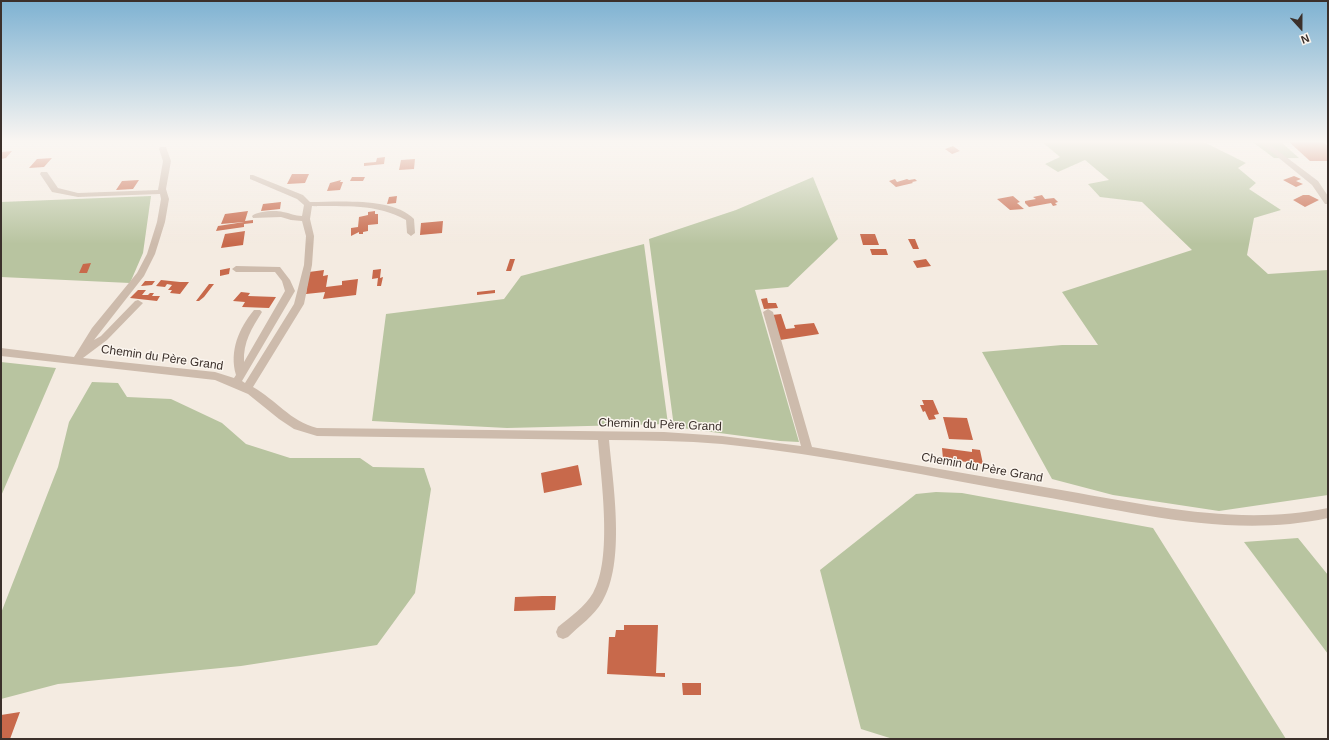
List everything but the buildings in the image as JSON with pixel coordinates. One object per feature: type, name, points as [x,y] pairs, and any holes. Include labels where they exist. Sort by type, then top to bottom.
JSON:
[{"type":"street","points":[[45,176],[55,190],[78,195],[163,192]]},
{"type":"street","points":[[79,356],[104,319],[127,294],[141,274],[151,254],[161,222],[165,199],[163,192],[165,176]]},
{"type":"street","points":[[1305,176],[1315,183],[1328,202]]},
{"type":"street","points":[[253,177],[300,198],[308,204],[371,204],[396,210],[410,218],[411,233]]},
{"type":"street","points":[[247,388],[299,304],[308,265],[310,236],[306,219],[308,204]]},
{"type":"street","points":[[256,216],[282,214],[291,218],[306,219]]},
{"type":"street","points":[[236,269],[277,269],[286,280],[290,291],[238,378]]},
{"type":"street","points":[[79,356],[104,338],[138,303]]},
{"type":"street","points":[[238,378],[237,362],[240,344],[249,320],[256,312]]},
{"type":"street","points":[[768,312],[808,451]]},
{"type":"street","name":"Chemin du Père Grand","points":[[1,352],[79,356],[238,378],[247,388],[290,422],[303,430],[317,432],[664,436],[722,440],[808,451],[1196,518],[1229,522],[1261,521],[1328,513]]},
{"type":"street","points":[[563,632],[599,597],[608,572],[610,542],[603,435]]},
{"type":"green space","points":[[1104,176],[1247,176],[1256,183],[1249,189],[1281,210],[1254,218],[1247,255],[1268,274],[1328,270],[1328,495],[1219,511],[1113,495],[1052,479],[982,352],[1062,345],[1098,345],[1062,292],[1192,250],[1142,202],[1100,197],[1088,184],[1109,180]]},
{"type":"green space","points":[[813,177],[838,239],[788,287],[755,290],[799,442],[780,441],[674,427],[649,239],[736,210]]},
{"type":"green space","points":[[151,196],[143,253],[130,283],[1,277],[1,202]]},
{"type":"green space","points":[[644,244],[668,424],[507,428],[372,421],[386,314],[504,299],[521,276]]},
{"type":"green space","points":[[1,362],[56,368],[1,496]]},
{"type":"green space","points":[[92,382],[118,383],[127,397],[171,399],[222,423],[246,444],[290,458],[360,458],[373,467],[424,468],[431,489],[415,593],[377,645],[241,666],[58,684],[1,699],[1,613],[58,467],[69,422]]},
{"type":"green space","points":[[936,492],[962,493],[1153,528],[1286,739],[893,739],[861,729],[820,570],[916,494]]},
{"type":"green space","points":[[1298,538],[1328,575],[1328,654],[1244,542]]}]
